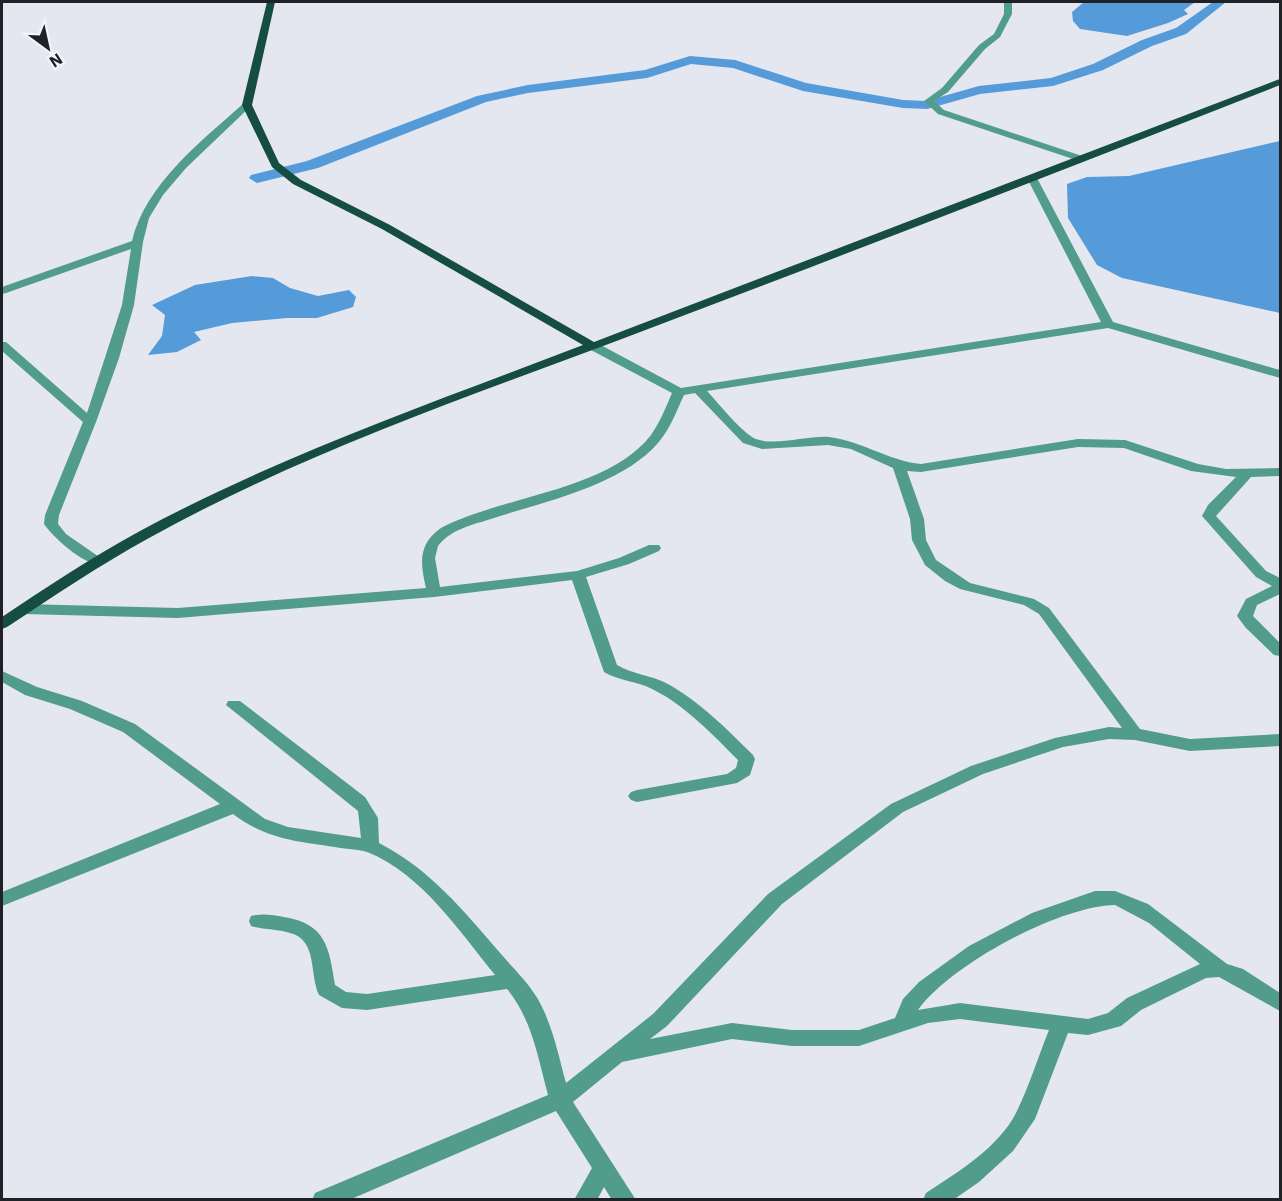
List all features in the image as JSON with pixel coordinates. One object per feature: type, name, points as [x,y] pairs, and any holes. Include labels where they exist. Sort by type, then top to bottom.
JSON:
[{"type":"main road","points":[[271,2],[247,105],[275,165],[297,182],[386,227],[593,346]]},
{"type":"main road","points":[[2,624],[98,561],[237,488],[456,398],[1281,82]]},
{"type":"street","points":[[1008,2],[1008,14],[997,36],[982,47],[930,104],[941,112],[1082,159]]},
{"type":"street","points":[[98,561],[61,537],[51,524],[52,515],[90,422],[129,303],[138,243],[150,207],[200,147],[247,105]]},
{"type":"street","points":[[1032,178],[1108,324]]},
{"type":"street","points":[[2,291],[138,243]]},
{"type":"street","points":[[593,346],[679,392],[1108,324],[1281,374]]},
{"type":"street","points":[[2,345],[90,422]]},
{"type":"street","points":[[698,389],[748,440],[762,445],[837,443],[876,454],[899,466],[931,467],[1078,443],[1125,444],[1196,468],[1246,474],[1281,472]]},
{"type":"street","points":[[434,592],[427,556],[435,540],[459,525],[607,474],[651,443],[661,429],[679,392]]},
{"type":"street","points":[[899,466],[917,519],[919,540],[930,562],[950,578],[965,586],[1029,602],[1044,610],[1135,734]]},
{"type":"street","points":[[1246,474],[1213,508],[1209,516],[1261,574],[1281,586]]},
{"type":"street","points":[[23,609],[178,613],[434,592],[578,575],[624,561],[654,548]]},
{"type":"street","points":[[578,575],[609,668],[620,675],[639,677],[663,687],[747,759],[744,771],[731,779],[638,796]]},
{"type":"street","points":[[1281,586],[1251,602],[1245,616],[1251,625],[1281,651]]},
{"type":"street","points":[[2,676],[31,691],[76,705],[129,728],[259,824],[287,833],[370,846],[400,862],[427,884],[513,980],[528,1000],[542,1034],[560,1100],[625,1200]]},
{"type":"street","points":[[234,705],[342,790],[361,801],[371,821],[370,846]]},
{"type":"street","points":[[323,1200],[560,1100],[660,1020],[775,899],[897,808],[977,770],[1061,742],[1109,733],[1135,734],[1190,745],[1281,740]]},
{"type":"street","points":[[2,899],[234,806]]},
{"type":"street","points":[[903,1023],[910,1004],[952,966],[1024,924],[1098,898],[1114,897],[1132,905],[1220,969],[1236,975],[1281,1003]]},
{"type":"street","points":[[258,921],[294,924],[311,933],[318,945],[326,989],[342,1000],[367,1002],[513,980]]},
{"type":"street","points":[[615,1055],[732,1031],[792,1038],[860,1038],[928,1015],[960,1011],[1088,1027],[1114,1020],[1134,1004],[1203,970],[1220,969]]},
{"type":"street","points":[[949,1196],[1005,1144],[1024,1119],[1061,1025]]},
{"type":"street","points":[[585,1200],[604,1168]]},
{"type":"water","points":[[1084,2],[1195,2],[1184,10],[1188,14],[1127,36],[1080,29],[1073,21],[1072,12]]},
{"type":"water","points":[[1280,141],[1280,313],[1122,278],[1097,265],[1068,218],[1067,184],[1087,177],[1129,176]]},
{"type":"water","points":[[252,276],[273,278],[290,288],[318,296],[349,290],[356,297],[353,307],[317,318],[232,323],[194,332],[201,340],[177,352],[148,355],[162,336],[165,315],[152,305],[195,285]]},
{"type":"waterway","points":[[257,178],[312,165],[482,99],[528,89],[647,74],[690,60],[735,64],[803,87],[903,104],[927,105],[979,90],[1053,82],[1098,67],[1147,43],[1181,31],[1220,2]]}]
